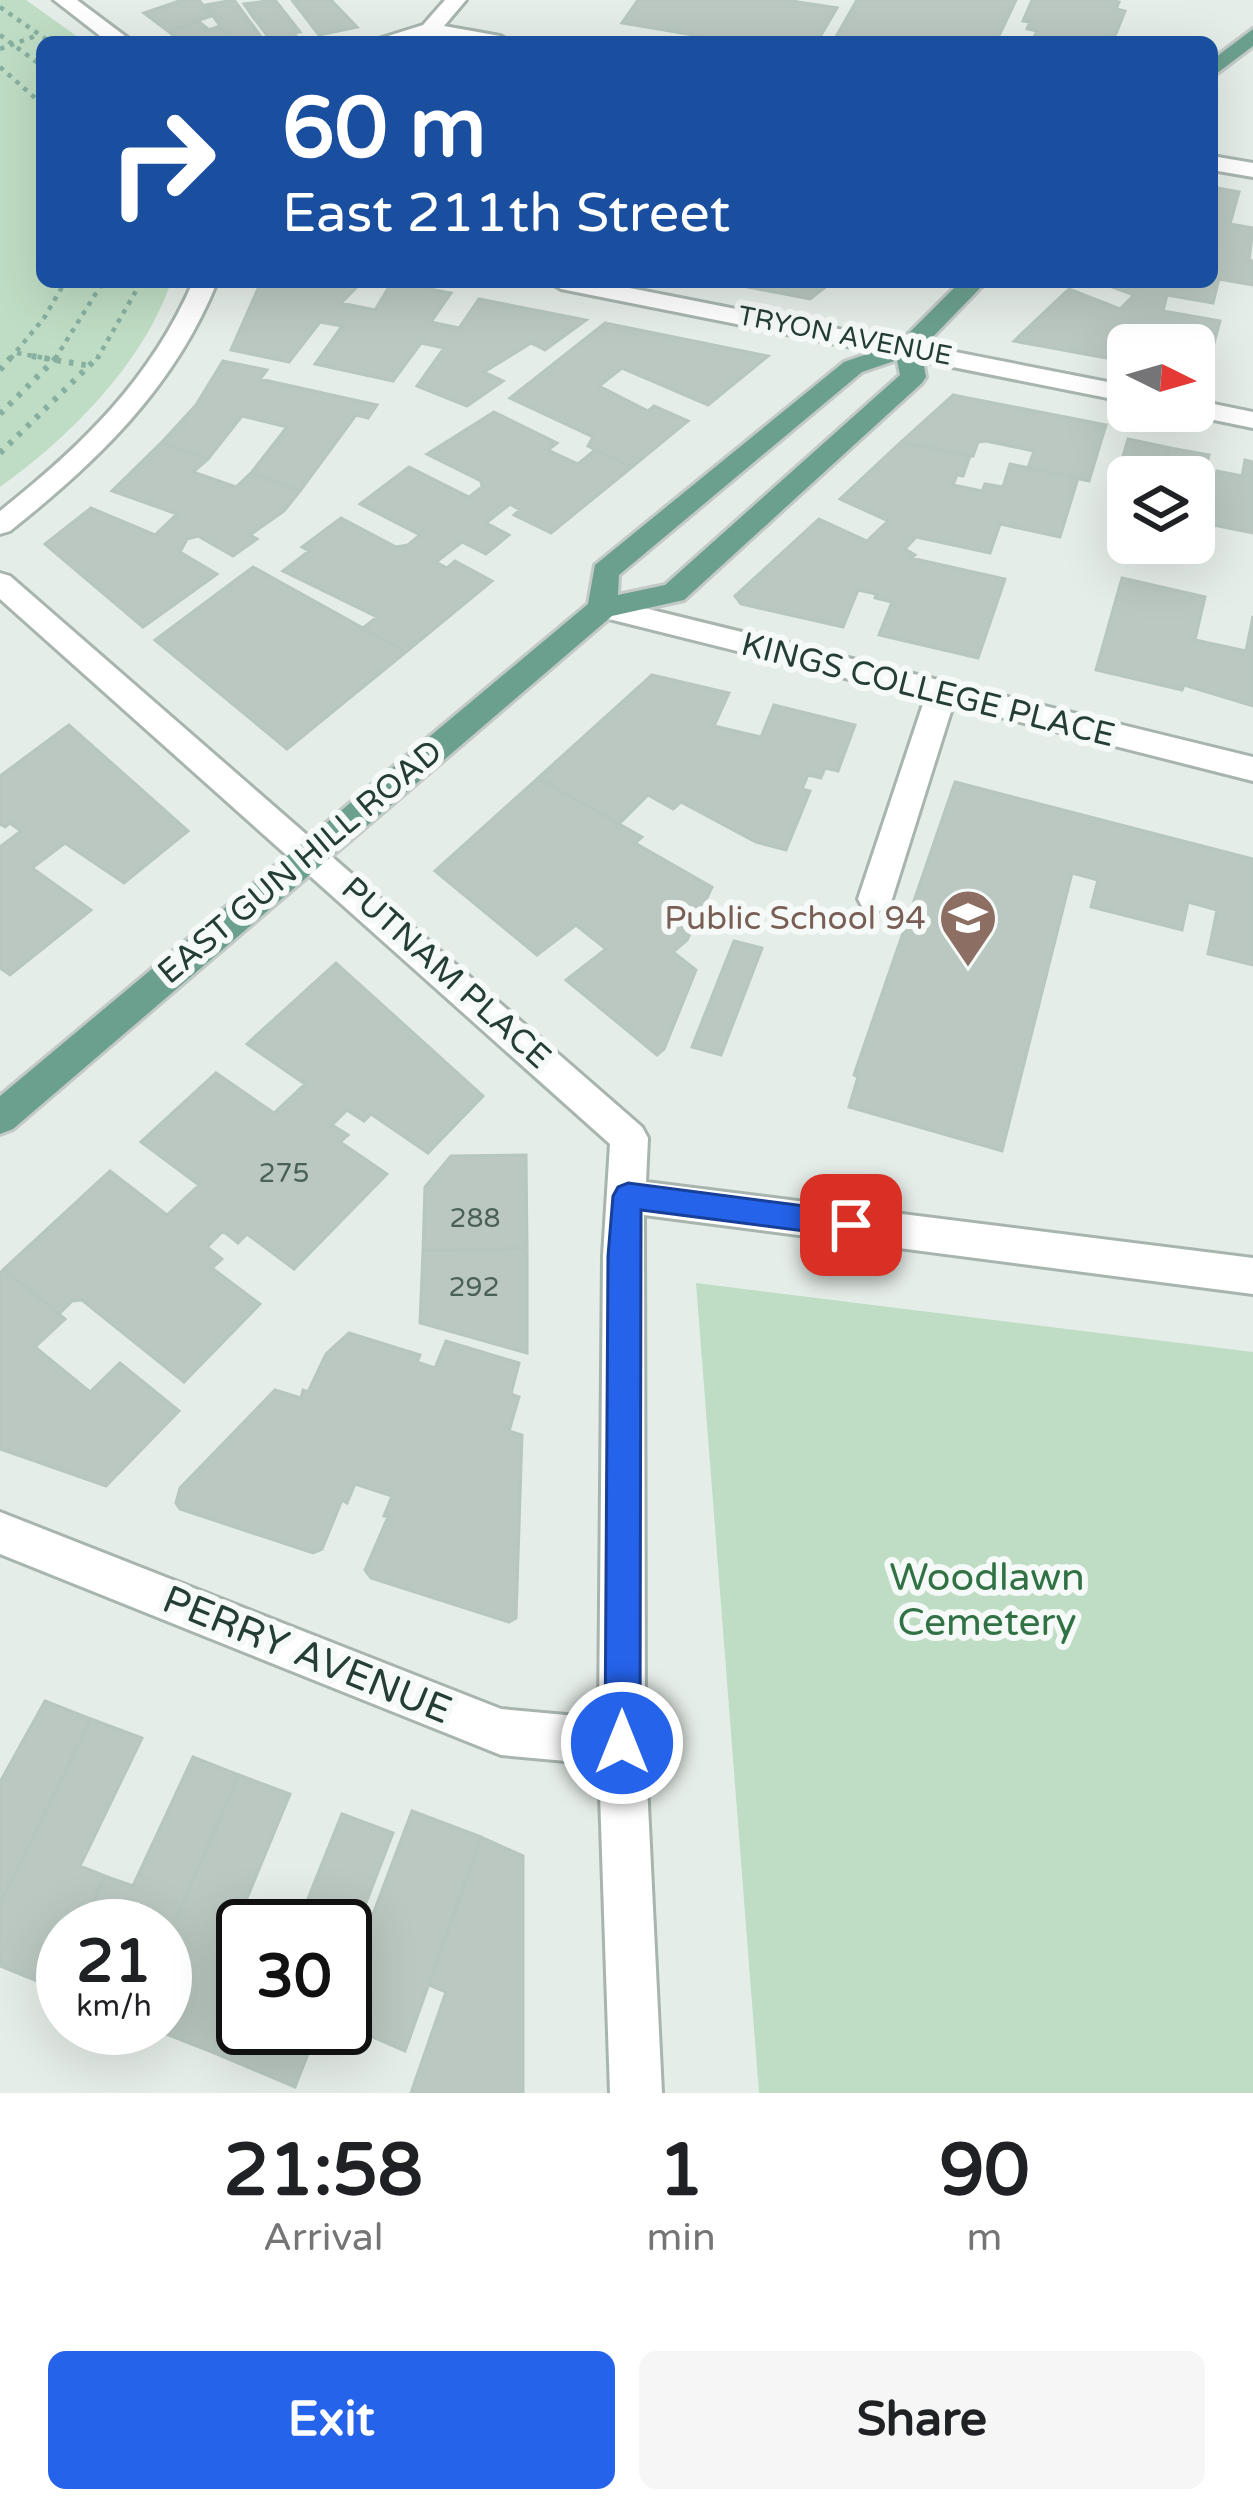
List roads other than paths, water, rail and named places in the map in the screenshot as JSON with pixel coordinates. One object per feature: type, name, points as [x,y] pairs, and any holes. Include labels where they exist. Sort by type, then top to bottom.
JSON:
[{"type":"main road","points":[[1218,65],[1253,35]]},
{"type":"main road","name":"EAST GUN HILL ROAD","points":[[603,608],[605,572],[853,367],[908,349],[968,288]]},
{"type":"main road","name":"EAST GUN HILL ROAD","points":[[0,1118],[603,608],[674,593],[913,377],[908,349]]},
{"type":"street","points":[[64,0],[114,36]]},
{"type":"street","points":[[430,30],[456,0]]},
{"type":"street","points":[[405,36],[430,30],[465,36]]},
{"type":"street","points":[[1218,164],[1253,170]]},
{"type":"street","points":[[0,524],[44,491],[125,413],[186,330],[203,288]]},
{"type":"street","name":"TRYON AVENUE","points":[[592,288],[1107,390]]},
{"type":"street","points":[[1215,413],[1253,421]]},
{"type":"street","name":"PUTNAM PLACE","points":[[0,583],[629,1138],[623,1256],[622,1743],[636,2093]]},
{"type":"street","name":"KINGS COLLEGE PLACE","points":[[603,608],[1253,770]]},
{"type":"street","points":[[875,899],[941,694]]},
{"type":"street","points":[[628,1196],[1253,1276]]},
{"type":"street","name":"PERRY AVENUE","points":[[0,1533],[501,1732],[622,1743]]},
{"type":"place","name":"Public School 94","points":[[968,969]]},
{"type":"park label","name":"Woodlawn Cemetery","points":[[987,1600]]}]
